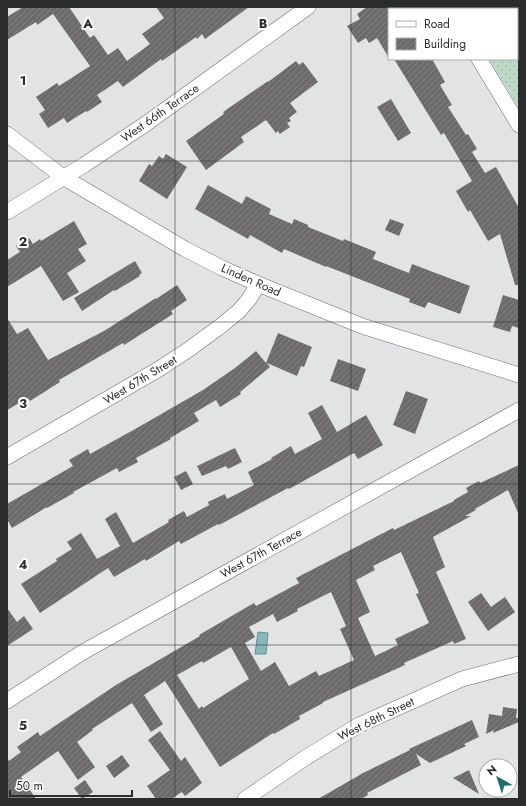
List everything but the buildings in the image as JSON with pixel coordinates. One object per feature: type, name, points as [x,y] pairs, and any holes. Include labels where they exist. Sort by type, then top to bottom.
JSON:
[{"type":"street","name":"West 66th Terrace","points":[[7,212],[84,165],[165,110],[308,7]]},
{"type":"street","points":[[480,60],[519,125]]},
{"type":"street","name":"Linden Road","points":[[7,134],[63,177],[185,249],[258,284],[362,326],[519,375]]},
{"type":"street","name":"West 67th Street","points":[[7,457],[159,369],[188,350],[239,311],[250,298],[258,284]]},
{"type":"street","name":"West 67th Terrace","points":[[7,702],[83,652],[519,410]]},
{"type":"street","name":"West 68th Street","points":[[245,799],[305,758],[359,725],[462,679],[519,664]]},
{"type":"green space","points":[[519,7],[519,108],[490,60],[518,60],[518,8],[460,8]]},
{"type":"water","points":[[258,632],[268,633],[266,654],[255,654]]}]
